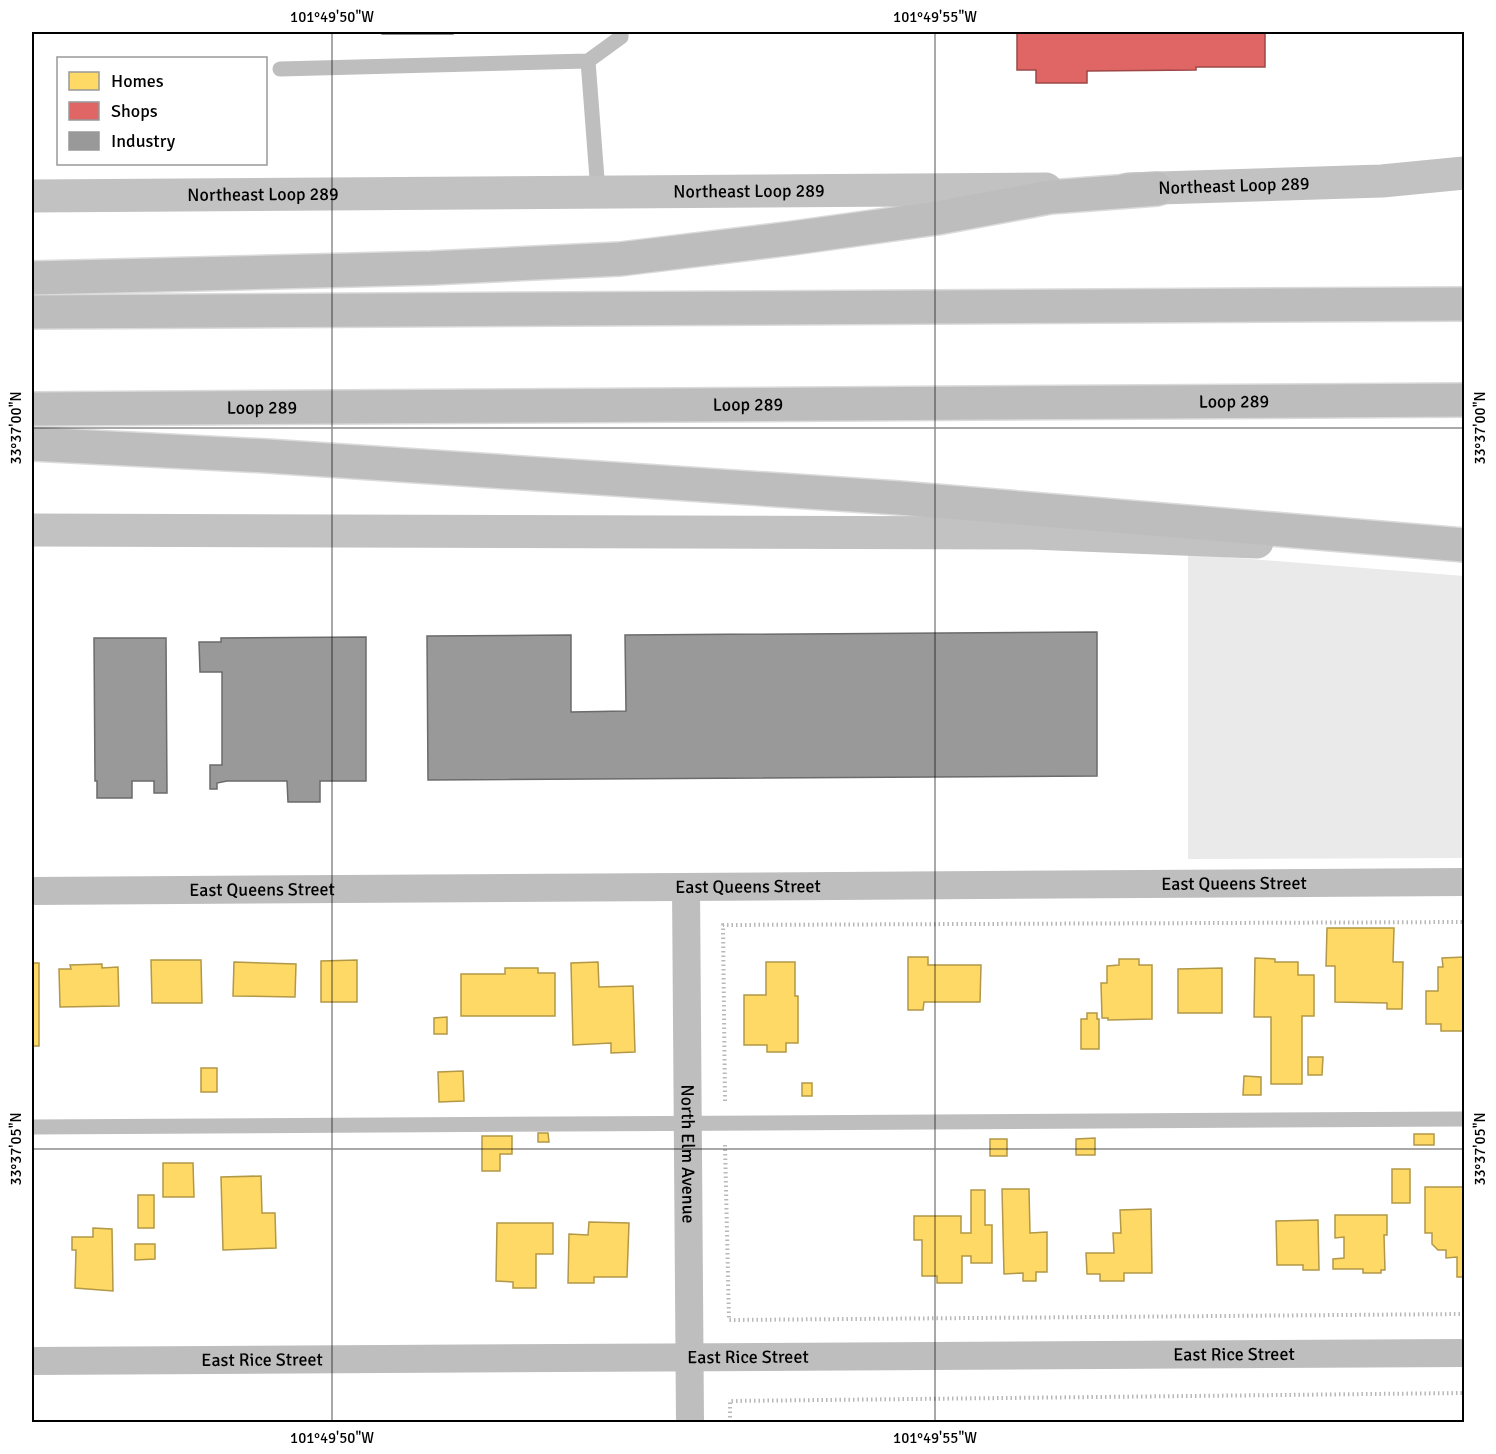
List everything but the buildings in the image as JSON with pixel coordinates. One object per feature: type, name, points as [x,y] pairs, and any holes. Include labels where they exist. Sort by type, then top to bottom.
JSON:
[{"type":"highway","points":[[32,278],[431,268],[620,259],[937,218],[1050,197],[1157,189]]},
{"type":"highway","points":[[32,312],[1464,304]]},
{"type":"highway","name":"Loop 289","points":[[32,409],[1464,400]]},
{"type":"highway","points":[[32,444],[267,456],[899,498],[1464,547]]},
{"type":"main road","name":"Northeast Loop 289","points":[[32,196],[1157,189],[1382,181],[1464,173]]},
{"type":"main road","points":[[32,530],[1008,533],[1464,547]]},
{"type":"street","name":"East Queens Street","points":[[32,891],[1464,882]]},
{"type":"street","name":"North Elm Avenue","points":[[686,887],[690,1422]]},
{"type":"street","name":"East Rice Street","points":[[32,1361],[1464,1353]]},
{"type":"lane","points":[[280,69],[588,61],[621,37],[621,32]]},
{"type":"lane","points":[[588,61],[597,192]]},
{"type":"lane","points":[[32,1127],[1464,1119]]},
{"type":"path","points":[[1464,922],[723,925],[729,1320],[1464,1314]]},
{"type":"path","points":[[730,1422],[730,1401],[1464,1393]]},
{"type":"shaded area","points":[[1188,554],[1464,576],[1464,858],[1188,859]]}]
